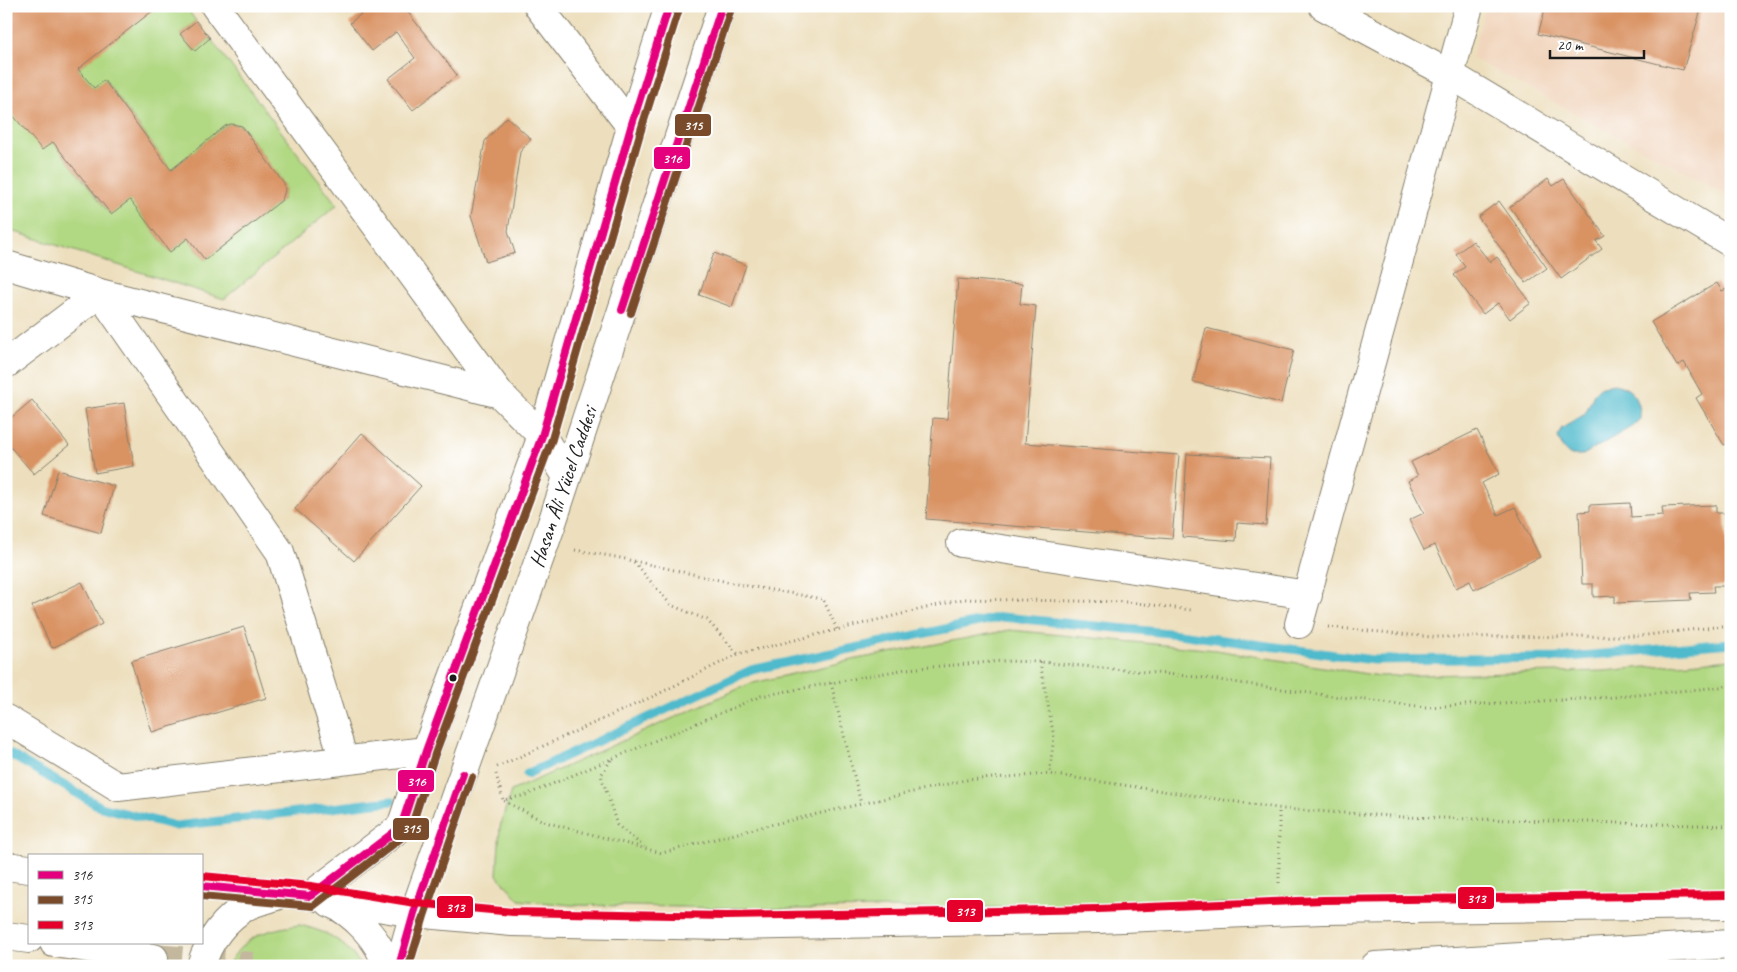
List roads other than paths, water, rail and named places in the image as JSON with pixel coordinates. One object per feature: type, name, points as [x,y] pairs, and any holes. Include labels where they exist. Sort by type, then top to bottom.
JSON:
[{"type":"main road","points":[[215,6],[500,394],[542,436],[568,477]]},
{"type":"main road","points":[[538,6],[631,127]]},
{"type":"main road","name":"Hasan Âli Yücel Caddesi","points":[[310,896],[401,827],[426,751],[542,436],[631,127],[669,6]]},
{"type":"main road","name":"Hasan Âli Yücel Caddesi","points":[[399,966],[414,913],[568,477],[722,6]]},
{"type":"main road","points":[[1323,6],[1451,75],[1731,244]]},
{"type":"main road","points":[[1299,624],[1469,6]]},
{"type":"main road","points":[[6,265],[100,293],[500,394]]},
{"type":"main road","points":[[6,364],[100,293]]},
{"type":"main road","points":[[100,293],[280,552],[344,760]]},
{"type":"main road","points":[[961,543],[1308,595]]},
{"type":"main road","points":[[6,719],[118,787],[426,751]]},
{"type":"main road","points":[[6,866],[28,869]]},
{"type":"main road","points":[[202,886],[310,896],[414,913],[512,922],[726,926],[1098,919],[1323,910],[1731,905]]},
{"type":"main road","points":[[201,966],[206,950],[223,924],[248,906],[279,896],[310,896],[343,908],[369,931],[386,966]]},
{"type":"main road","points":[[6,936],[28,939]]},
{"type":"main road","points":[[61,944],[154,958]]},
{"type":"main road","points":[[1375,966],[1731,944]]},
{"type":"water","points":[[1613,384],[1631,391],[1639,406],[1640,419],[1631,427],[1583,455],[1569,455],[1563,449],[1558,437],[1561,429],[1585,414],[1594,394],[1599,388]]},
{"type":"waterway","points":[[527,774],[751,670],[1002,617],[1179,634],[1373,660],[1557,658],[1731,643]]},
{"type":"waterway","points":[[6,752],[101,807],[176,826],[392,801]]},
{"type":"tunnel","points":[[154,958],[253,966]]}]
